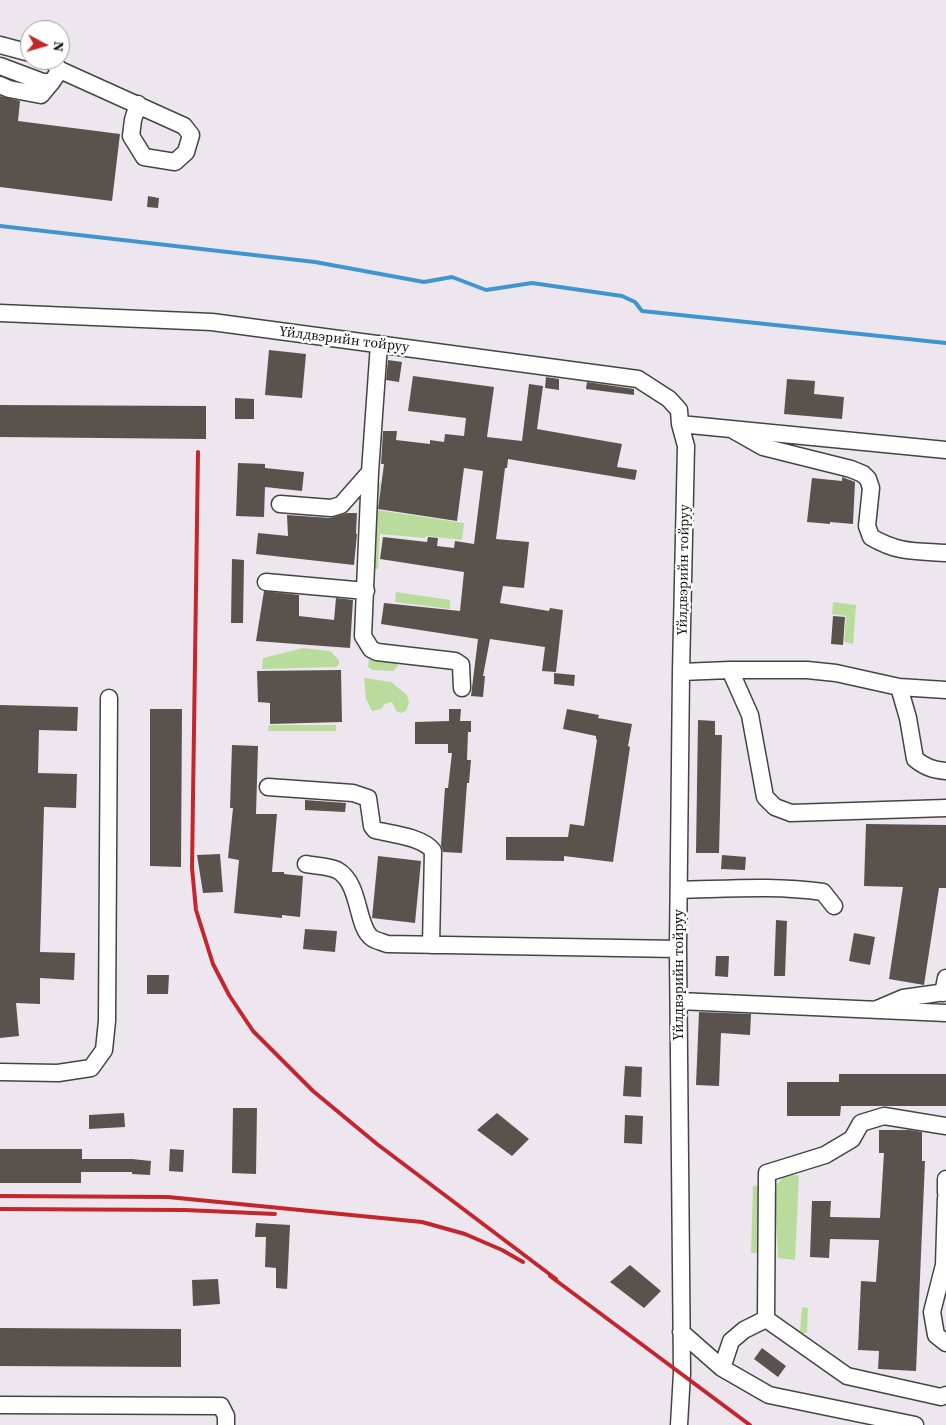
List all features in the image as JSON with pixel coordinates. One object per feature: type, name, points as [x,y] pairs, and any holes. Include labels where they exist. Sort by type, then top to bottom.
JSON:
[{"type":"lane","points":[[0,45],[20,50]]},
{"type":"lane","points":[[0,66],[40,81],[54,71]]},
{"type":"lane","points":[[0,85],[9,89],[41,94],[54,71]]},
{"type":"lane","points":[[54,71],[138,104]]},
{"type":"lane","name":"Үйлдвэрийн тойруу","points":[[0,313],[212,322],[638,379],[669,399],[679,410],[680,424],[686,446],[678,948],[682,1372],[679,1425]]},
{"type":"lane","points":[[379,344],[370,472],[363,636],[371,649],[377,652],[455,661],[461,665],[462,688]]},
{"type":"lane","points":[[680,424],[946,450]]},
{"type":"lane","points":[[734,430],[763,447],[852,469],[863,474],[868,479],[871,488],[867,526],[870,537],[885,546],[899,550],[946,553]]},
{"type":"lane","points":[[280,504],[331,508],[341,504],[370,472]]},
{"type":"lane","points":[[266,582],[366,591]]},
{"type":"lane","points":[[730,670],[750,715],[765,797],[775,807],[791,813],[946,808]]},
{"type":"lane","points":[[681,672],[807,670],[836,673],[899,687],[946,690]]},
{"type":"lane","points":[[899,687],[908,718],[915,759],[933,770],[946,771]]},
{"type":"lane","points":[[0,1072],[58,1073],[91,1068],[104,1050],[107,1021],[109,698]]},
{"type":"lane","points":[[268,787],[353,792],[368,798],[372,826],[376,830],[429,845],[433,851],[432,945]]},
{"type":"lane","points":[[306,864],[335,869],[344,875],[351,885],[366,932],[372,938],[387,944],[678,948]]},
{"type":"lane","points":[[679,890],[775,887],[805,890],[823,892],[834,906]]},
{"type":"lane","points":[[872,1011],[903,998],[945,988]]},
{"type":"lane","points":[[680,1001],[946,1013]]},
{"type":"lane","points":[[766,1319],[767,1173],[826,1155],[852,1139],[861,1123],[884,1116],[946,1126]]},
{"type":"lane","points":[[946,1179],[946,1193]]},
{"type":"lane","points":[[946,1198],[944,1265],[932,1312],[936,1335],[946,1343]]},
{"type":"lane","points":[[722,1368],[730,1341],[744,1330],[766,1319]]},
{"type":"lane","points":[[766,1319],[846,1376],[940,1397],[946,1395]]},
{"type":"lane","points":[[681,1332],[722,1368],[769,1395],[914,1425]]},
{"type":"lane","points":[[0,1405],[221,1406],[226,1416],[226,1425]]},
{"type":"shaded area","points":[[0,0],[946,0],[946,1425],[0,1425]]},
{"type":"green space","points":[[373,482],[381,483],[377,510],[464,523],[462,540],[380,534],[378,569],[368,568]]},
{"type":"green space","points":[[396,592],[450,600],[450,609],[395,602]]},
{"type":"green space","points":[[833,602],[856,605],[853,644],[844,642],[846,616],[832,614]]},
{"type":"green space","points":[[303,648],[330,651],[339,660],[339,664],[336,667],[262,669],[263,658]]},
{"type":"green space","points":[[389,654],[396,658],[398,666],[393,671],[372,670],[368,667],[369,659]]},
{"type":"green space","points":[[364,678],[391,682],[407,695],[409,703],[406,711],[401,713],[396,711],[392,702],[385,704],[381,709],[372,711],[366,699]]},
{"type":"green space","points":[[269,725],[336,725],[336,731],[268,731]]},
{"type":"green space","points":[[799,1175],[795,1260],[778,1258],[774,1188],[784,1176]]},
{"type":"green space","points":[[753,1186],[763,1186],[762,1253],[751,1253]]},
{"type":"green space","points":[[802,1307],[808,1308],[807,1333],[800,1333]]},
{"type":"building","points":[[0,96],[20,101],[18,121],[120,134],[112,201],[0,187]]},
{"type":"building","points":[[148,196],[159,198],[158,208],[147,207]]},
{"type":"building","points":[[269,350],[306,354],[302,398],[265,395]]},
{"type":"building","points":[[388,360],[402,362],[399,382],[386,380]]},
{"type":"building","points":[[413,376],[494,387],[487,437],[522,441],[529,384],[543,386],[537,429],[622,444],[617,467],[637,470],[635,480],[508,459],[507,468],[505,468],[496,539],[529,542],[524,588],[503,586],[500,603],[549,611],[550,608],[563,610],[556,672],[542,671],[545,647],[490,639],[483,676],[485,676],[483,697],[471,696],[478,639],[381,624],[384,603],[460,611],[464,572],[380,559],[383,537],[427,542],[428,537],[438,538],[437,546],[454,548],[455,541],[474,544],[483,471],[464,468],[457,521],[378,509],[384,464],[381,464],[383,431],[397,431],[396,440],[430,444],[430,440],[444,442],[445,434],[464,436],[466,418],[408,411]]},
{"type":"building","points":[[546,377],[559,379],[559,390],[545,388]]},
{"type":"building","points":[[787,379],[815,381],[814,394],[844,397],[842,419],[784,414]]},
{"type":"building","points":[[587,382],[634,389],[634,395],[586,389]]},
{"type":"building","points":[[235,398],[254,399],[254,419],[235,419]]},
{"type":"building","points":[[0,405],[206,406],[206,439],[0,437]]},
{"type":"building","points":[[238,463],[265,464],[265,468],[304,472],[302,491],[265,487],[264,517],[236,516]]},
{"type":"building","points":[[842,477],[855,482],[853,524],[807,522],[812,478],[842,481]]},
{"type":"building","points":[[347,513],[357,513],[354,565],[256,554],[258,533],[288,536],[287,515],[330,518]]},
{"type":"building","points":[[232,559],[244,560],[243,623],[231,623]]},
{"type":"building","points":[[264,591],[299,595],[299,616],[334,620],[336,598],[353,600],[350,648],[256,641]]},
{"type":"building","points":[[833,616],[845,617],[843,645],[831,644]]},
{"type":"building","points":[[341,670],[342,722],[270,724],[270,703],[258,702],[257,671]]},
{"type":"building","points":[[554,673],[575,675],[574,686],[554,684]]},
{"type":"building","points":[[0,705],[78,707],[77,731],[39,730],[38,773],[77,774],[76,808],[44,807],[40,952],[75,953],[74,980],[40,978],[40,1004],[16,1003],[19,1036],[0,1038]]},
{"type":"building","points":[[150,709],[182,709],[181,867],[150,866]]},
{"type":"building","points":[[449,709],[461,709],[460,721],[471,721],[471,732],[468,732],[467,760],[471,760],[469,783],[467,783],[462,853],[443,852],[441,845],[445,788],[448,788],[452,753],[448,753],[448,744],[415,744],[415,722],[449,721]]},
{"type":"building","points":[[567,709],[599,715],[598,718],[632,724],[613,862],[564,856],[564,861],[506,860],[506,837],[568,837],[570,824],[584,826],[597,740],[596,736],[563,729]]},
{"type":"building","points":[[698,720],[715,721],[715,735],[722,735],[719,853],[696,853]]},
{"type":"building","points":[[232,745],[258,746],[256,814],[277,814],[272,872],[284,872],[284,874],[303,876],[300,917],[282,915],[282,918],[234,913],[239,860],[228,858],[233,808],[230,808]]},
{"type":"building","points":[[305,800],[346,803],[345,812],[305,810]]},
{"type":"building","points":[[866,824],[946,825],[946,888],[939,888],[924,985],[889,979],[903,887],[864,886]]},
{"type":"building","points":[[220,854],[223,892],[203,893],[197,855]]},
{"type":"building","points":[[722,855],[746,857],[745,870],[721,869]]},
{"type":"building","points":[[378,856],[421,861],[415,923],[372,918]]},
{"type":"building","points":[[776,920],[787,921],[785,976],[774,976]]},
{"type":"building","points":[[305,929],[337,931],[335,952],[303,949]]},
{"type":"building","points":[[854,933],[875,937],[870,965],[849,961]]},
{"type":"building","points":[[716,956],[729,956],[728,977],[715,976]]},
{"type":"building","points":[[147,975],[169,975],[168,994],[147,994]]},
{"type":"building","points":[[699,1012],[751,1014],[750,1035],[721,1033],[719,1086],[696,1085]]},
{"type":"building","points":[[625,1066],[642,1067],[641,1097],[623,1096]]},
{"type":"building","points":[[839,1074],[946,1074],[946,1106],[841,1106],[840,1116],[787,1116],[787,1082],[839,1082]]},
{"type":"building","points":[[233,1108],[257,1108],[256,1174],[232,1173]]},
{"type":"building","points":[[124,1113],[125,1127],[89,1129],[89,1115]]},
{"type":"building","points":[[497,1113],[529,1139],[512,1156],[477,1130]]},
{"type":"building","points":[[625,1115],[643,1116],[642,1144],[624,1143]]},
{"type":"building","points":[[879,1130],[922,1132],[922,1161],[925,1161],[916,1371],[878,1369],[879,1351],[858,1350],[861,1281],[876,1282],[879,1240],[830,1239],[829,1258],[810,1257],[812,1201],[831,1201],[830,1217],[880,1218],[884,1153],[879,1153]]},
{"type":"building","points":[[0,1149],[82,1149],[82,1159],[151,1161],[150,1175],[132,1174],[132,1172],[81,1172],[81,1183],[0,1183]]},
{"type":"building","points":[[170,1149],[184,1150],[183,1172],[169,1171]]},
{"type":"building","points":[[256,1223],[290,1225],[287,1289],[276,1288],[276,1268],[265,1267],[266,1237],[255,1237]]},
{"type":"building","points":[[630,1265],[661,1291],[644,1308],[610,1282]]},
{"type":"building","points":[[218,1279],[220,1304],[193,1306],[192,1280]]},
{"type":"building","points":[[0,1328],[181,1329],[181,1367],[0,1366]]},
{"type":"building","points":[[762,1348],[786,1366],[778,1377],[754,1359]]},
{"type":"waterway","points":[[0,226],[315,262],[424,282],[452,277],[486,290],[532,283],[622,296],[635,302],[642,311],[946,343]]},
{"type":"railway","points":[[198,452],[192,868],[196,910],[213,964],[229,995],[253,1031],[313,1091],[377,1144],[556,1279]]},
{"type":"railway","points":[[0,1196],[168,1197],[422,1222],[465,1234],[502,1250],[523,1262]]},
{"type":"railway","points":[[0,1209],[185,1210],[275,1214]]},
{"type":"railway","points":[[550,1276],[750,1425]]}]
